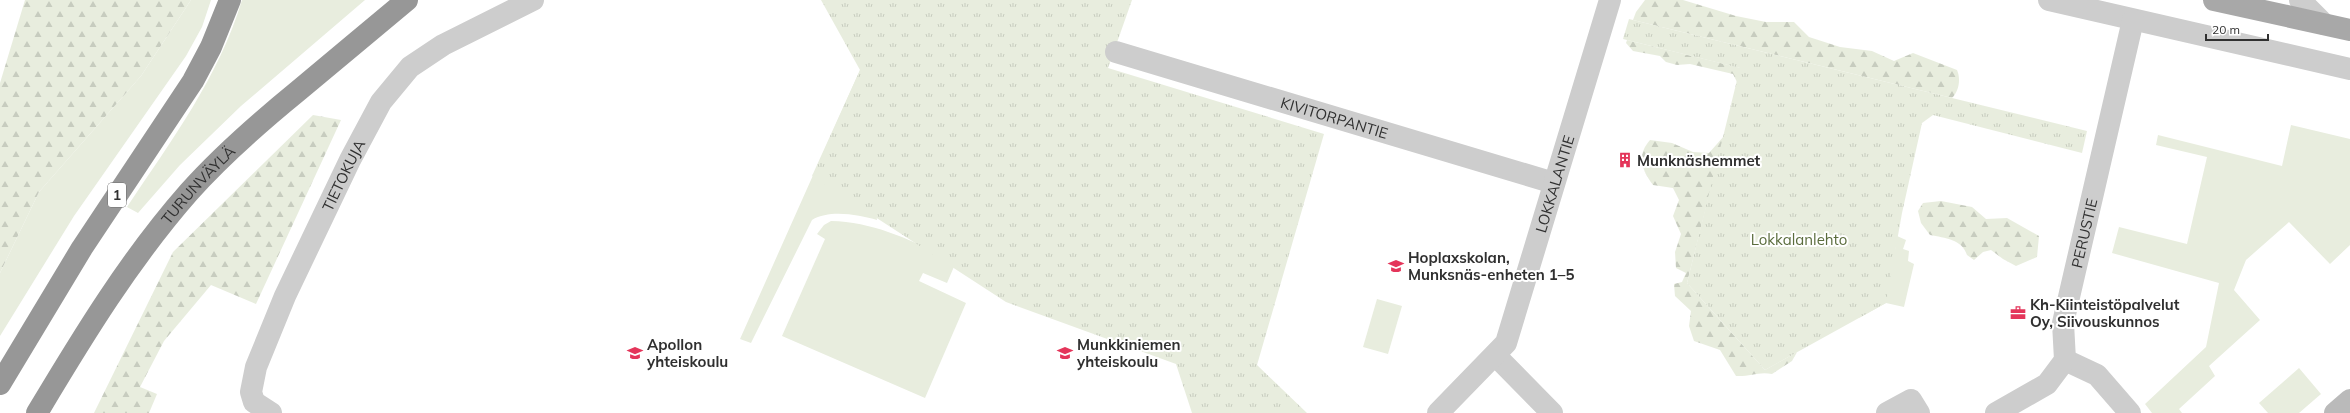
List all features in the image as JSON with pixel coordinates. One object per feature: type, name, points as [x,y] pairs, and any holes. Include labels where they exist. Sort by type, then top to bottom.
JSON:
[{"type":"highway","name":"1","points":[[0,384],[36,321],[86,242],[193,81],[211,47],[230,0]]},
{"type":"highway","name":"TURUNVÄYLÄ","points":[[37,413],[75,349],[119,283],[150,239],[190,191],[251,131],[407,0]]},
{"type":"main road","points":[[2214,0],[2350,30]]},
{"type":"street","name":"TIETOKUJA","points":[[271,413],[254,402],[251,392],[256,367],[285,296],[350,160],[381,102],[410,67],[443,45],[533,0]]},
{"type":"street","name":"LOKKALANTIE","points":[[1438,413],[1506,343],[1610,0]]},
{"type":"street","points":[[2049,0],[2350,69]]},
{"type":"street","points":[[2300,0],[2324,24]]},
{"type":"street","name":"PERUSTIE","points":[[2065,360],[2063,323],[2133,20]]},
{"type":"street","name":"KIVITORPANTIE","points":[[1116,52],[1554,183]]},
{"type":"street","points":[[1495,355],[1552,413]]},
{"type":"street","points":[[1996,413],[2047,384],[2065,360],[2098,375],[2130,413]]},
{"type":"street","points":[[1887,413],[1911,400],[1919,413]]},
{"type":"street","points":[[2335,413],[2350,400]]},
{"type":"green space","points":[[25,0],[191,0],[141,76],[39,192],[0,273],[0,83]]},
{"type":"green space","points":[[191,0],[211,0],[202,27],[186,56],[74,216],[0,336],[0,273],[39,192],[141,76]]},
{"type":"green space","points":[[242,0],[365,0],[241,106],[180,165],[138,213],[127,207],[177,133],[207,82],[221,56]]},
{"type":"green space","points":[[821,0],[1132,0],[1108,68],[1324,134],[1257,365],[1307,413],[1192,413],[1176,364],[1006,302],[812,176],[860,70]]},
{"type":"green space","points":[[1645,0],[1683,0],[1736,16],[1766,22],[1794,22],[1809,37],[1840,47],[1872,51],[1894,61],[1913,53],[1957,70],[1959,77],[1958,88],[1952,98],[1633,20],[1636,12]]},
{"type":"green space","name":"Lokkalanlehto","points":[[1629,19],[2087,131],[2082,153],[1933,115],[1922,123],[1902,213],[1886,303],[1765,370],[1687,283],[1740,68],[1623,39]]},
{"type":"green space","points":[[1627,40],[1741,68],[1737,82],[1733,74],[1690,64],[1677,65],[1666,62],[1660,56],[1633,51],[1626,43]]},
{"type":"green space","points":[[860,70],[877,220],[862,216],[836,214],[819,217],[812,220],[751,343],[740,339]]},
{"type":"green space","points":[[313,115],[341,120],[256,304],[211,285],[164,341],[140,387],[157,394],[149,413],[94,413],[173,252]]},
{"type":"green space","points":[[2291,125],[2350,139],[2350,245],[2330,264],[2289,222],[2246,260],[2234,290],[2260,320],[2209,366],[2215,376],[2179,409],[2182,413],[2152,413],[2145,404],[2206,347],[2219,283],[2112,253],[2119,227],[2187,244],[2207,157],[2156,145],[2158,135],[2282,166]]},
{"type":"green space","points":[[1724,136],[1687,283],[1765,370],[1797,352],[1792,361],[1772,374],[1763,373],[1736,376],[1720,350],[1694,341],[1689,326],[1691,311],[1675,296],[1674,284],[1682,282],[1686,273],[1676,268],[1675,252],[1681,234],[1673,216],[1679,200],[1673,188],[1653,185],[1646,174],[1642,163],[1643,152],[1650,140],[1672,143],[1693,152],[1709,153]]},
{"type":"green space","points":[[1941,201],[1972,207],[1986,219],[2007,218],[2039,236],[2037,257],[2016,266],[1991,250],[1983,252],[1974,260],[1967,255],[1965,250],[1957,242],[1947,238],[1930,235],[1921,223],[1918,211],[1923,203]]},
{"type":"green space","points":[[831,221],[848,222],[880,229],[926,247],[956,262],[947,283],[923,273],[919,281],[966,303],[925,398],[782,336],[825,239],[817,234],[824,225]]},
{"type":"green space","points":[[1897,236],[1906,240],[1903,249],[1909,251],[1908,261],[1914,264],[1904,307],[1886,303],[1859,318],[1895,250]]},
{"type":"green space","points":[[1377,299],[1402,306],[1388,354],[1363,347]]},
{"type":"green space","points":[[2299,368],[2321,394],[2299,413],[2268,413],[2259,403]]},
{"type":"place","name":"Munknäshemmet","points":[[1625,160]]},
{"type":"place","name":"Hoplaxskolan, Munksnäs-enheten 1–5","points":[[1396,266]]},
{"type":"place","name":"Kh-Kiinteistöpalvelut Oy, Siivouskunnos","points":[[2018,313]]},
{"type":"place","name":"Apollon yhteiskoulu","points":[[635,353]]},
{"type":"place","name":"Munkkiniemen yhteiskoulu","points":[[1065,353]]}]
